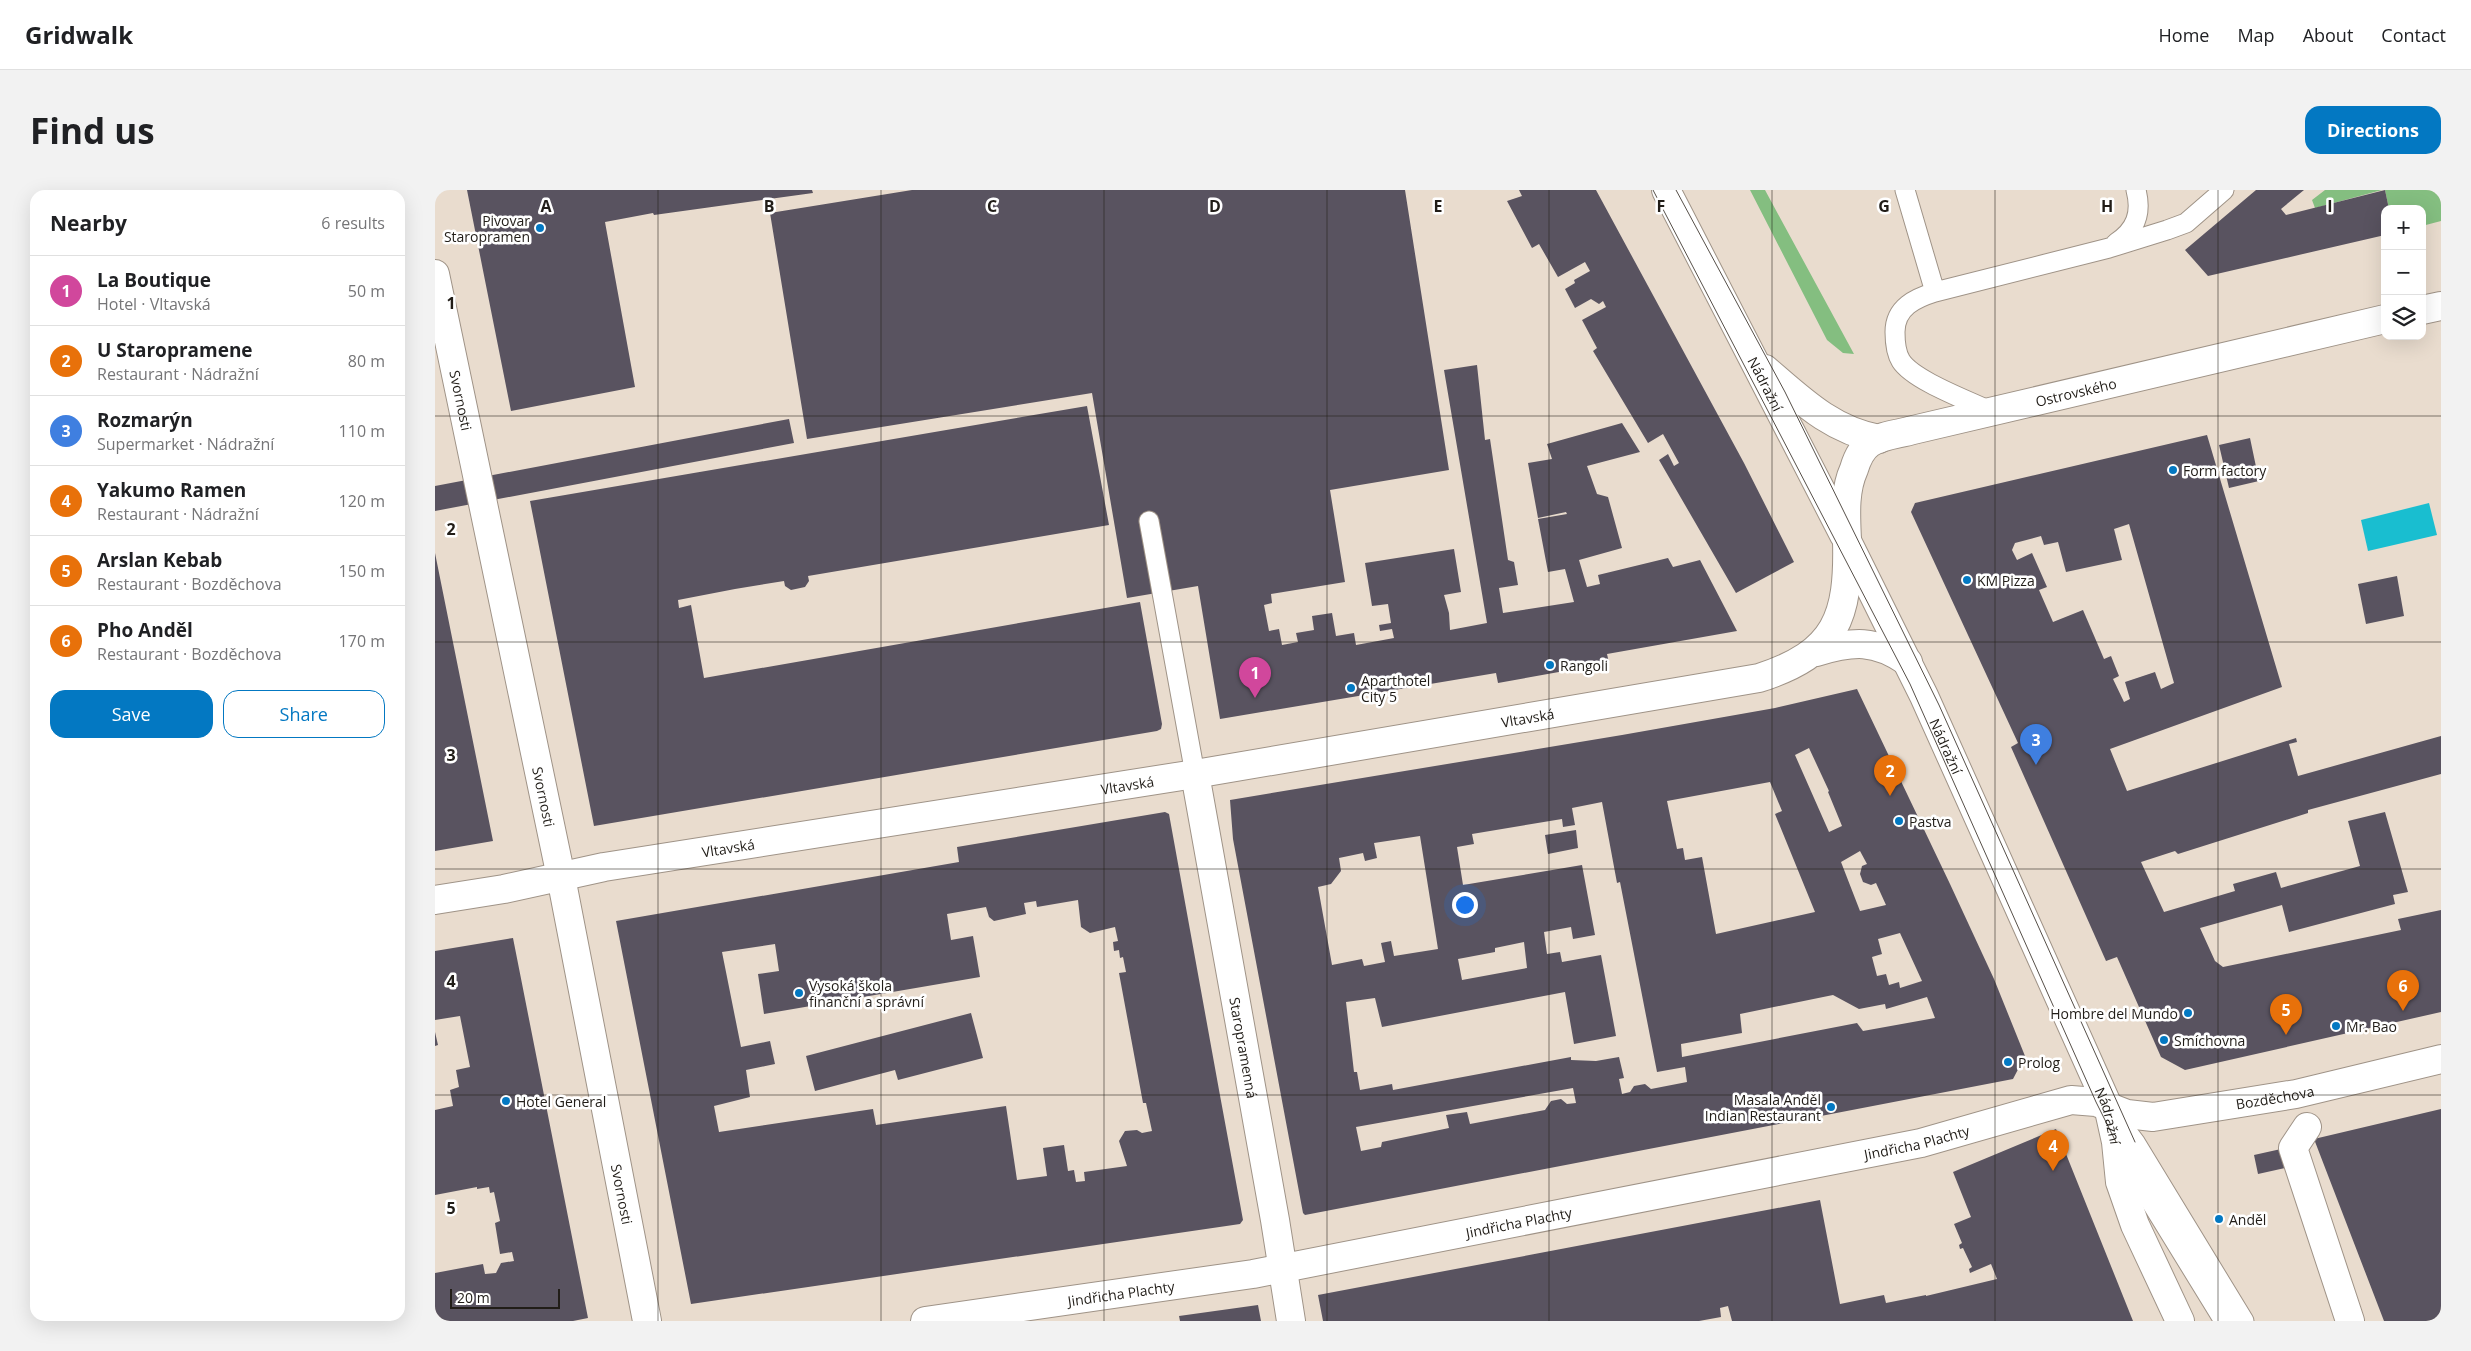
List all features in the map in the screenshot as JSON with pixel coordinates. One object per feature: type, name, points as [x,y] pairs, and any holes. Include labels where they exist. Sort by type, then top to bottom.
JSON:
[{"type":"street","name":"Nádražní","points":[[1666,190],[1908,662],[2108,1106],[2126,1142],[2120,1182],[2135,1225],[2180,1321]]},
{"type":"street","name":"Svornosti","points":[[435,274],[561,877],[647,1321]]},
{"type":"street","points":[[2426,309],[2441,306]]},
{"type":"street","name":"Ostrovského","points":[[1847,541],[1847,491],[1852,473],[1862,450],[1879,439],[2381,320]]},
{"type":"street","points":[[1754,359],[1826,420],[1860,435],[1879,439]]},
{"type":"street","name":"Vltavská","points":[[1816,652],[1833,631],[1840,614],[1847,578],[1847,541]]},
{"type":"street","name":"Vltavská","points":[[435,900],[637,862],[1195,774],[1751,680],[1782,670],[1816,652],[1840,645],[1870,644],[1893,652],[1908,662]]},
{"type":"street","name":"Staropramenná","points":[[1195,774],[1291,1321]]},
{"type":"street","name":"Bozděchova","points":[[2108,1106],[2127,1114],[2153,1117],[2295,1094],[2441,1059]]},
{"type":"street","name":"Jindřicha Plachty","points":[[925,1321],[1253,1274],[1921,1143],[2055,1103],[2071,1100],[2084,1100],[2108,1106]]},
{"type":"street","points":[[2307,1127],[2293,1148],[2350,1321]]},
{"type":"lane","points":[[1905,190],[1935,292]]},
{"type":"lane","points":[[2109,248],[2126,237],[2134,226],[2139,215],[2136,190]]},
{"type":"lane","points":[[1992,412],[1923,379],[1902,363],[1895,339],[1895,328],[1898,317],[1904,307],[1916,298],[1935,292],[2109,248],[2186,223],[2224,190]]},
{"type":"lane","points":[[1149,521],[1195,774]]},
{"type":"lane","points":[[2126,1142],[2131,1174],[2224,1321]]},
{"type":"lane","points":[[2126,1142],[2244,1321]]},
{"type":"green space","points":[[1750,190],[1765,190],[1854,354],[1843,353],[1827,340]]},
{"type":"green space","points":[[2325,190],[2382,190],[2315,208],[2312,200]]},
{"type":"green space","points":[[2385,190],[2441,190],[2441,221],[2426,225],[2426,205],[2388,205]]},
{"type":"water","points":[[2429,503],[2437,535],[2368,551],[2361,520]]},
{"type":"building","points":[[467,190],[812,190],[813,193],[654,215],[653,213],[605,222],[635,387],[511,411]]},
{"type":"building","points":[[912,190],[1405,190],[1449,470],[1330,490],[1345,582],[1271,594],[1272,603],[1264,605],[1269,631],[1279,629],[1282,645],[1298,642],[1296,633],[1314,630],[1312,616],[1332,613],[1336,636],[1354,633],[1356,645],[1394,638],[1392,629],[1380,631],[1379,625],[1391,623],[1388,604],[1372,606],[1365,563],[1454,549],[1461,592],[1444,595],[1449,613],[1450,630],[1487,623],[1444,370],[1477,365],[1485,440],[1490,439],[1508,560],[1514,562],[1518,585],[1499,588],[1503,613],[1574,602],[1565,569],[1548,572],[1538,519],[1567,514],[1566,512],[1538,518],[1528,463],[1552,459],[1547,444],[1622,423],[1640,452],[1587,466],[1597,494],[1608,497],[1622,548],[1579,560],[1587,587],[1600,584],[1598,575],[1668,558],[1673,567],[1700,560],[1737,631],[1607,654],[1609,663],[1498,683],[1496,673],[1220,719],[1198,586],[1127,598],[1092,393],[807,439],[770,213]]},
{"type":"building","points":[[1519,190],[1596,190],[1744,463],[1794,562],[1736,593],[1659,460],[1668,454],[1674,466],[1679,463],[1663,434],[1648,443],[1593,351],[1597,348],[1582,320],[1606,307],[1603,301],[1599,304],[1591,299],[1575,308],[1565,289],[1575,283],[1574,280],[1590,271],[1585,262],[1558,277],[1539,244],[1532,248],[1507,201],[1522,196]]},
{"type":"building","points":[[2256,190],[2304,190],[2281,209],[2286,215],[2385,190],[2388,205],[2381,205],[2381,236],[2208,276],[2185,250]]},
{"type":"building","points":[[1087,406],[1109,525],[808,576],[809,581],[805,587],[791,590],[785,586],[784,581],[678,600],[679,608],[691,605],[704,678],[1140,602],[1162,724],[1161,729],[594,826],[530,501]]},
{"type":"building","points":[[789,419],[794,443],[435,511],[435,486]]},
{"type":"building","points":[[2207,435],[2282,687],[2110,749],[2127,791],[2296,738],[2297,742],[2289,744],[2298,776],[2441,736],[2441,774],[2308,810],[2308,813],[2178,854],[2175,851],[2141,862],[2164,912],[2235,891],[2233,884],[2276,872],[2281,888],[2360,866],[2348,821],[2385,812],[2408,892],[2393,895],[2395,904],[2289,932],[2282,905],[2200,928],[2215,961],[2223,967],[2401,930],[2398,919],[2441,910],[2441,1012],[2185,1070],[2161,1057],[2117,957],[2106,961],[2011,747],[2018,743],[1911,512],[1915,503]],"holes":[[[2129,524],[2174,683],[2161,689],[2155,672],[2125,682],[2130,699],[2124,702],[2113,679],[2119,676],[2111,656],[2104,659],[2083,610],[2053,622],[2039,590],[2047,587],[2032,553],[2017,560],[2012,550],[2015,543],[2041,536],[2044,545],[2058,542],[2066,572],[2122,560],[2114,529]]]},
{"type":"building","points":[[2250,438],[2259,481],[2229,488],[2219,445]]},
{"type":"building","points":[[435,553],[493,841],[435,851]]},
{"type":"building","points":[[2397,576],[2404,616],[2366,624],[2358,584]]},
{"type":"building","points":[[1857,689],[1994,979],[2025,1056],[2013,1079],[1305,1215],[1303,1213],[1233,839],[1230,800],[1775,708]],"holes":[[[1809,748],[1829,791],[1842,826],[1829,832],[1795,755]],[[1770,782],[1782,811],[1775,814],[1815,912],[1716,934],[1702,857],[1685,860],[1683,848],[1677,849],[1667,801]],[[1602,802],[1617,883],[1620,882],[1657,1072],[1685,1067],[1687,1082],[1651,1089],[1645,1084],[1634,1086],[1630,1092],[1622,1094],[1619,1079],[1624,1078],[1619,1057],[1596,1061],[1571,1060],[1571,1057],[1393,1090],[1392,1084],[1360,1090],[1357,1072],[1354,1072],[1346,1002],[1375,998],[1382,1027],[1565,992],[1574,1044],[1616,1036],[1601,955],[1562,962],[1560,952],[1547,954],[1544,932],[1571,927],[1573,939],[1595,935],[1582,865],[1463,885],[1457,847],[1474,844],[1472,834],[1562,819],[1563,827],[1575,825],[1572,808]],[[1420,836],[1438,949],[1394,956],[1391,941],[1381,943],[1385,962],[1364,966],[1362,959],[1332,965],[1318,887],[1331,884],[1341,871],[1339,858],[1363,853],[1365,861],[1377,858],[1374,843]],[[1860,851],[1867,864],[1862,866],[1860,874],[1863,882],[1871,885],[1876,883],[1886,905],[1860,911],[1841,862]],[[1900,933],[1922,981],[1900,988],[1899,982],[1889,985],[1886,974],[1877,976],[1872,957],[1882,954],[1878,939]],[[1524,942],[1527,968],[1462,980],[1458,959],[1495,952],[1495,948]],[[1833,995],[1859,1009],[1885,1004],[1886,1009],[1927,997],[1935,1018],[1863,1031],[1857,1023],[1682,1057],[1681,1044],[1742,1033],[1740,1014]],[[1573,1088],[1576,1103],[1567,1104],[1561,1099],[1551,1101],[1545,1110],[1470,1124],[1467,1112],[1446,1115],[1449,1128],[1382,1142],[1381,1147],[1361,1151],[1356,1127]]]},
{"type":"building","points":[[1165,812],[1169,814],[1243,1220],[1240,1224],[691,1304],[616,921],[959,862],[957,847]],"holes":[[[1078,900],[1081,927],[1090,933],[1115,927],[1118,941],[1113,942],[1114,951],[1119,950],[1120,958],[1123,957],[1126,972],[1119,973],[1143,1103],[1146,1103],[1152,1131],[1142,1133],[1137,1130],[1125,1131],[1119,1141],[1127,1166],[1084,1172],[1085,1181],[1076,1182],[1074,1170],[1068,1171],[1064,1145],[1043,1148],[1047,1176],[1017,1180],[1006,1106],[876,1125],[873,1109],[719,1132],[714,1106],[750,1097],[746,1070],[775,1064],[770,1041],[741,1047],[722,952],[775,944],[779,971],[758,974],[764,1014],[980,977],[973,936],[951,940],[947,914],[986,907],[989,917],[994,921],[1026,914],[1024,903],[1036,901],[1037,907]]]},
{"type":"building","points":[[1576,830],[1578,848],[1548,854],[1545,835]]},
{"type":"building","points":[[513,938],[588,1318],[573,1321],[435,1321],[435,1273],[483,1264],[485,1274],[496,1273],[501,1263],[514,1261],[512,1252],[500,1254],[495,1223],[500,1221],[494,1192],[490,1193],[489,1187],[477,1189],[477,1187],[435,1195],[435,1110],[453,1106],[450,1090],[459,1087],[456,1070],[470,1067],[460,1016],[435,1020],[435,951]]},
{"type":"building","points":[[971,1013],[983,1058],[898,1080],[895,1070],[815,1091],[806,1056]]},
{"type":"building","points":[[435,1032],[438,1045],[435,1046]]},
{"type":"building","points":[[2441,1109],[2441,1321],[2384,1321],[2314,1139]]},
{"type":"building","points":[[2056,1129],[2133,1321],[1732,1321],[1728,1306],[1720,1308],[1721,1317],[1699,1321],[1323,1321],[1318,1295],[1820,1200],[1840,1304],[1884,1295],[1886,1303],[1926,1296],[1997,1279],[1991,1264],[1970,1273],[1969,1269],[1972,1267],[1963,1248],[1960,1249],[1959,1245],[1962,1243],[1954,1224],[1971,1217],[1953,1172]]},
{"type":"building","points":[[2281,1149],[2285,1168],[2258,1174],[2254,1155]]},
{"type":"building","points":[[1258,1305],[1261,1321],[1180,1321],[1179,1316]]},
{"type":"tram line","points":[[1653,190],[1910,684],[2096,1102],[2116,1142]]},
{"type":"tram line","points":[[1676,190],[1785,392],[1939,705],[2135,1142]]},
{"type":"place","name":"Pivovar Staropramen","points":[[540,228]]},
{"type":"place","name":"Form factory","points":[[2173,470]]},
{"type":"place","name":"KM Pizza","points":[[1967,580]]},
{"type":"place","name":"Rangoli","points":[[1550,665]]},
{"type":"place","name":"Aparthotel City 5","points":[[1351,688]]},
{"type":"place","name":"La Boutique","points":[[1255,698]]},
{"type":"place","name":"Rozmarýn","points":[[2036,765]]},
{"type":"place","name":"U Staropramene","points":[[1890,796]]},
{"type":"place","name":"Pastva","points":[[1899,821]]},
{"type":"place","name":"Vysoká škola finanční a správní","points":[[799,993]]},
{"type":"place","name":"Pho Anděl","points":[[2403,1011]]},
{"type":"place","name":"Hombre del Mundo","points":[[2188,1013]]},
{"type":"place","name":"Mr. Bao","points":[[2336,1026]]},
{"type":"place","name":"Arslan Kebab","points":[[2286,1035]]},
{"type":"place","name":"Smíchovna","points":[[2164,1040]]},
{"type":"place","name":"Prolog","points":[[2008,1062]]},
{"type":"place","name":"Hotel General","points":[[506,1101]]},
{"type":"place","name":"Masala Anděl Indian Restaurant","points":[[1831,1107]]},
{"type":"place","name":"Yakumo Ramen","points":[[2053,1171]]},
{"type":"place","name":"Anděl","points":[[2219,1219]]}]
